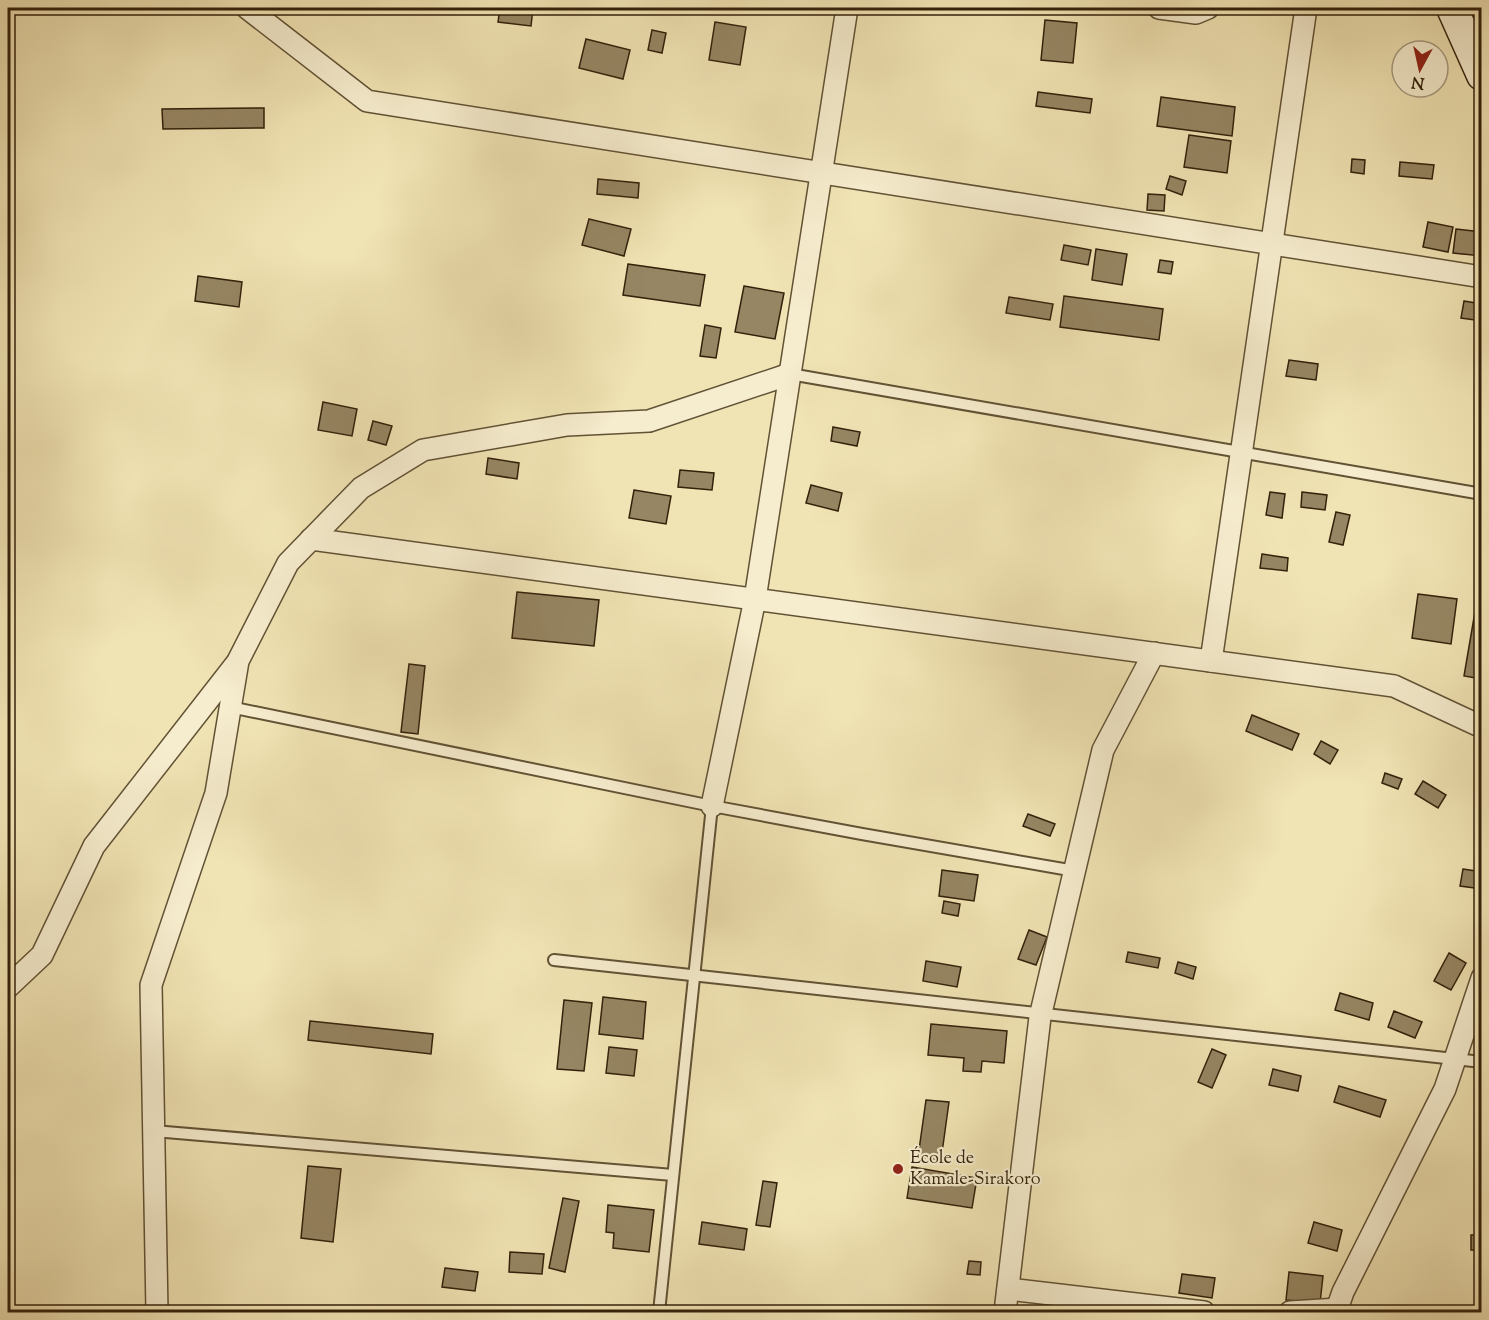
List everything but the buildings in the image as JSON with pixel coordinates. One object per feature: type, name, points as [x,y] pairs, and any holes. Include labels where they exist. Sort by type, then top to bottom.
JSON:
[{"type":"street","points":[[247,8],[367,102],[1482,278]]},
{"type":"street","points":[[712,806],[755,599],[847,8]]},
{"type":"street","points":[[1159,8],[1196,12],[1208,8]]},
{"type":"street","points":[[1211,661],[1306,8]]},
{"type":"street","points":[[1452,8],[1482,75]]},
{"type":"street","points":[[8,987],[42,955],[94,846],[238,661],[288,563],[361,488],[423,450],[567,425],[649,422],[790,374]]},
{"type":"street","points":[[311,539],[1395,686],[1482,727]]},
{"type":"street","points":[[1005,1312],[1041,1014],[1104,750],[1154,653]]},
{"type":"street","points":[[157,1312],[151,985],[216,793],[238,661]]},
{"type":"street","points":[[1290,1312],[1337,1311],[1343,1292],[1445,1089],[1482,978]]},
{"type":"street","points":[[1008,1289],[1204,1312]]},
{"type":"lane","points":[[790,374],[1482,494]]},
{"type":"lane","points":[[230,707],[712,806],[1075,871]]},
{"type":"lane","points":[[659,1312],[712,806]]},
{"type":"lane","points":[[554,960],[1482,1062]]},
{"type":"lane","points":[[154,1131],[674,1175]]},
{"type":"place","name":"École de Kamale-Sirakoro","points":[[898,1169]]}]
